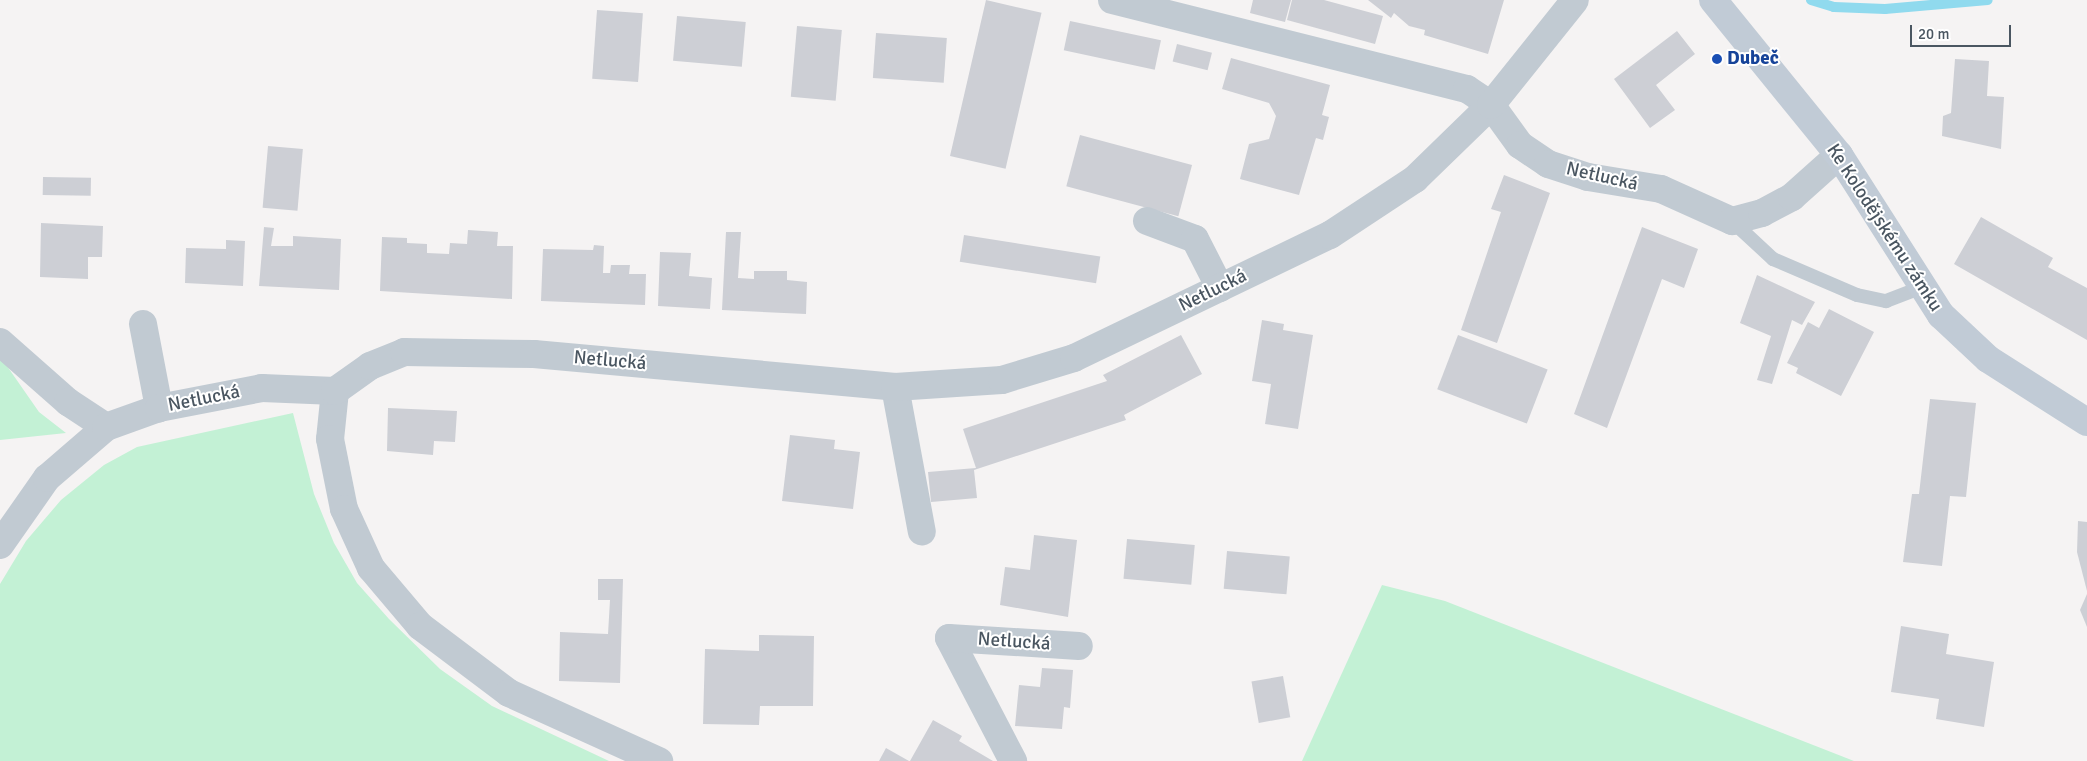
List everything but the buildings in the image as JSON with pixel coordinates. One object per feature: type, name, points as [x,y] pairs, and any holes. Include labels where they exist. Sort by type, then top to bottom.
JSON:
[{"type":"street","name":"Netlucká","points":[[1112,0],[1467,89],[1491,105],[1520,145],[1548,164],[1588,177],[1660,189],[1732,221]]},
{"type":"street","name":"Netlucká","points":[[106,427],[159,408],[262,388],[335,391],[370,366],[404,352],[534,354],[895,387],[1002,380],[1074,358],[1330,235],[1381,202],[1415,179],[1491,105],[1575,0]]},
{"type":"street","name":"Ke Kolodějskému zámku","points":[[1713,0],[1839,155],[1922,287],[1963,340],[2087,422]]},
{"type":"street","points":[[1732,221],[1762,213],[1792,197],[1839,155]]},
{"type":"street","points":[[1147,221],[1195,239],[1220,288]]},
{"type":"street","points":[[143,324],[159,408]]},
{"type":"street","points":[[0,342],[68,402],[106,427],[46,478],[0,545]]},
{"type":"street","points":[[895,387],[922,532]]},
{"type":"street","points":[[335,391],[330,439],[344,509],[371,568],[420,626],[509,693],[659,761]]},
{"type":"street","name":"Netlucká","points":[[1013,761],[950,638],[1079,646]]},
{"type":"lane","name":"Netlucká","points":[[1732,221],[1774,259],[1857,295],[1886,301],[1922,287]]},
{"type":"green space","points":[[0,356],[39,412],[66,433],[0,440]]},
{"type":"green space","points":[[293,413],[314,494],[334,543],[357,583],[389,619],[440,669],[492,706],[609,761],[0,761],[0,584],[26,541],[61,500],[104,465],[137,447]]},
{"type":"green space","points":[[1382,585],[1445,601],[1854,761],[1302,761]]},
{"type":"waterway","points":[[1811,0],[1834,7],[1885,9],[1988,0]]},
{"type":"place","name":"Dubeč","points":[[1717,59]]}]
